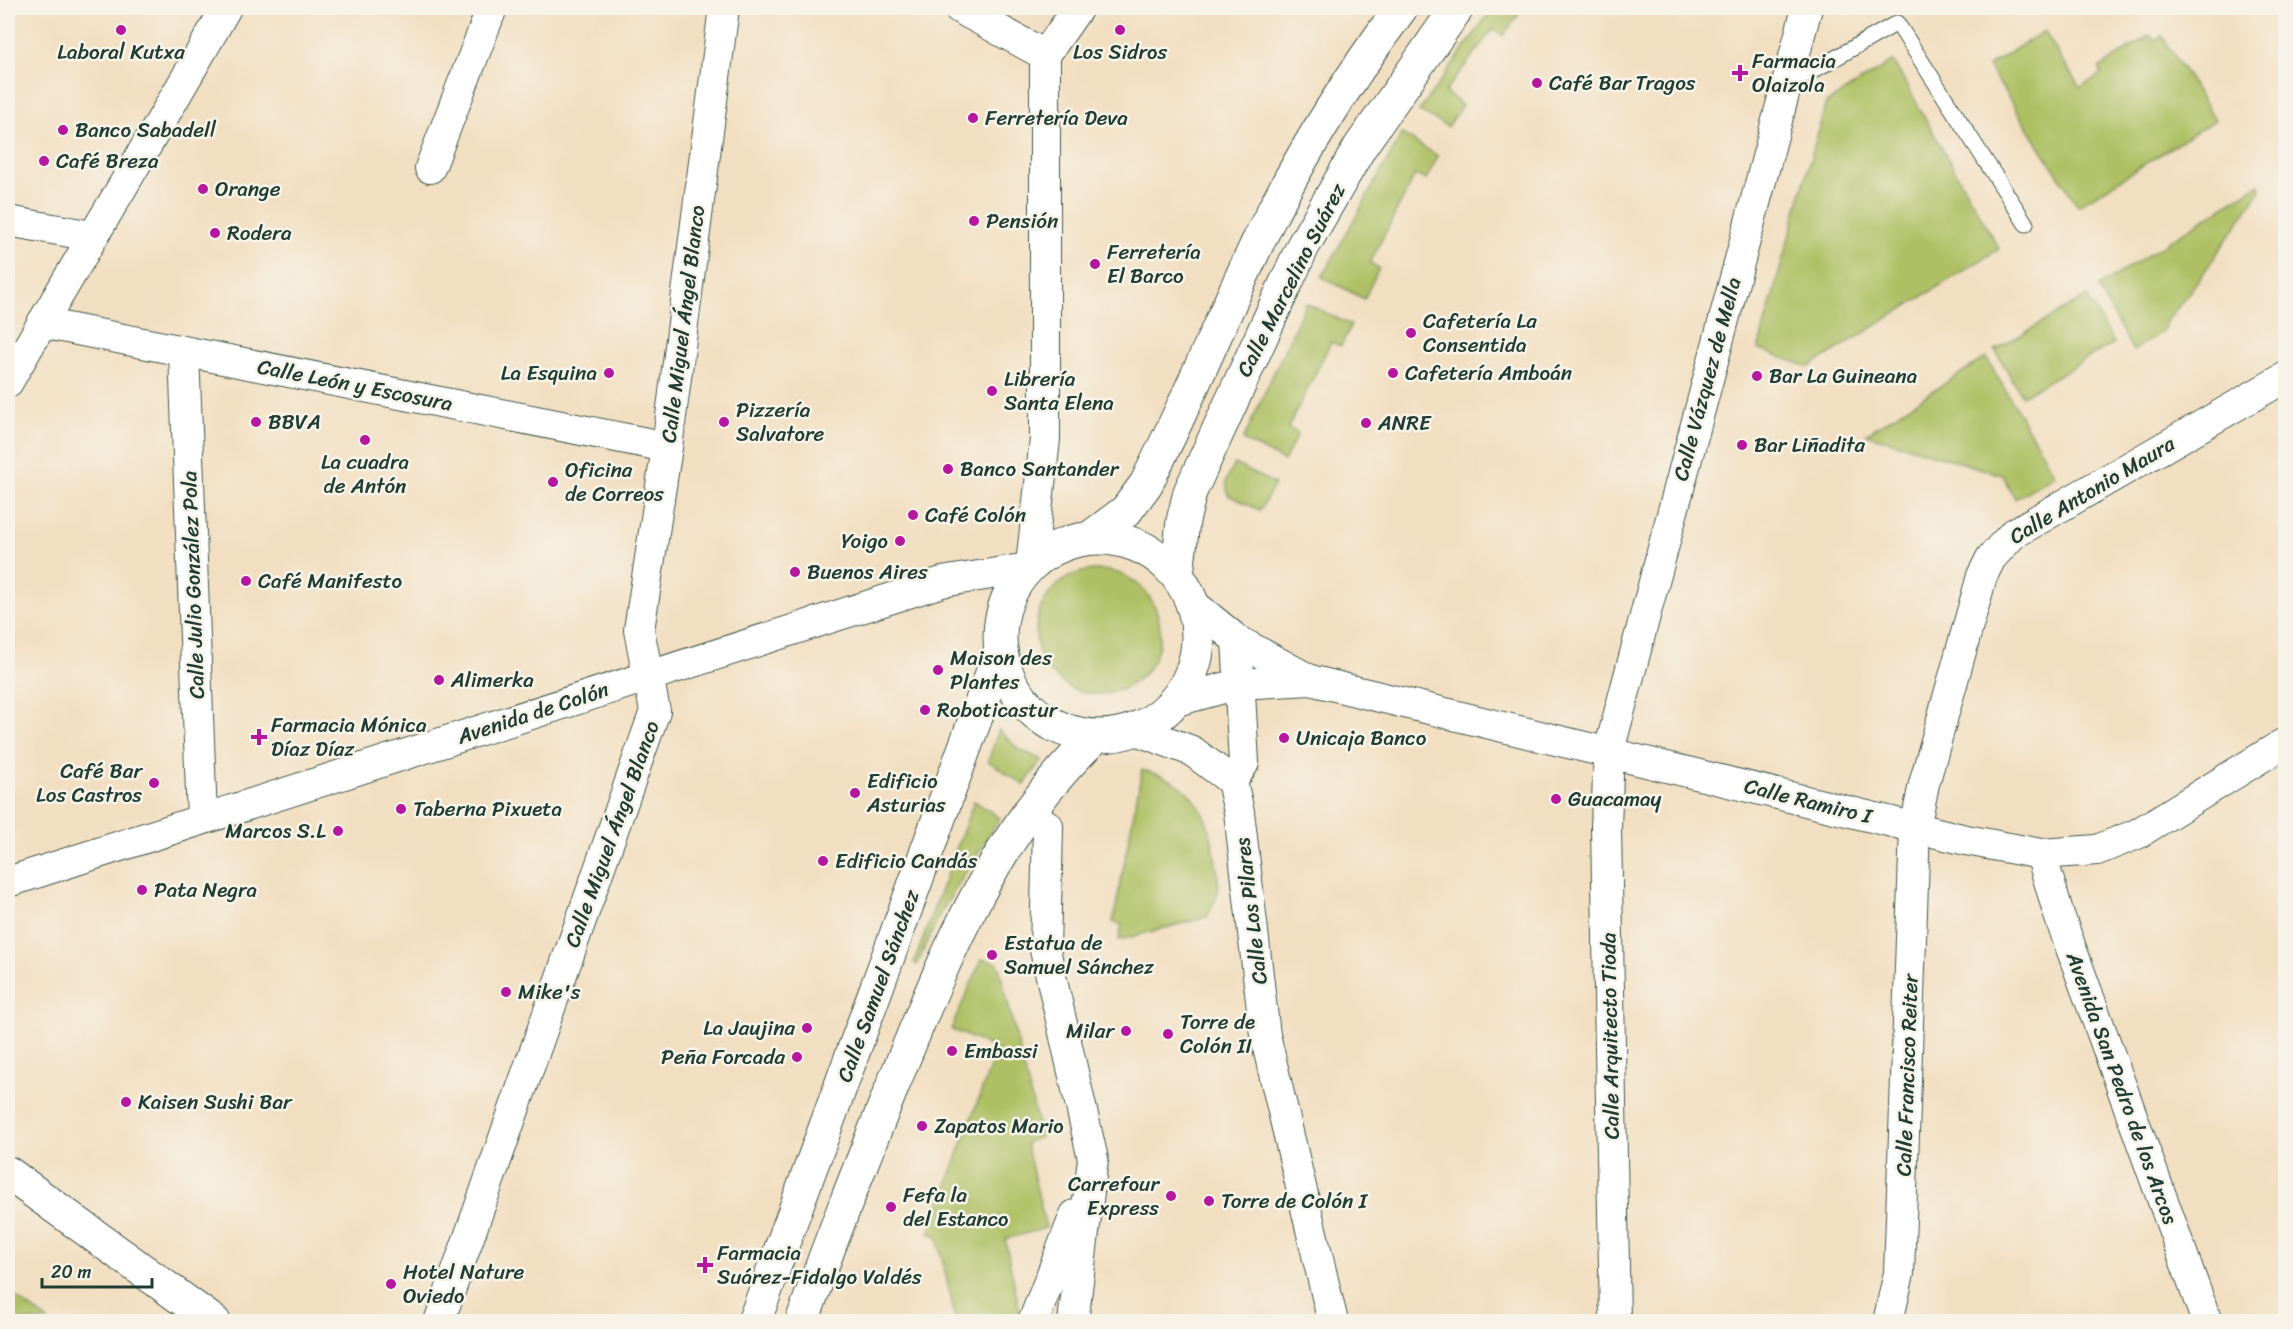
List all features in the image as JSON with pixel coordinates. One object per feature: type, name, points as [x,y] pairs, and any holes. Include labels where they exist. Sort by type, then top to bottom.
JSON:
[{"type":"main road","name":"Calle Marcelino Suárez","points":[[1090,538],[1126,511],[1146,484],[1257,243],[1309,149],[1371,48],[1401,8]]},
{"type":"main road","name":"Calle Marcelino Suárez","points":[[1177,575],[1183,521],[1190,492],[1304,246],[1360,147],[1457,8]]},
{"type":"main road","points":[[1090,538],[1122,540],[1153,554],[1177,575],[1193,604],[1199,638],[1193,672],[1176,701],[1157,718],[1136,730],[1095,737],[1061,729],[1031,710],[1011,683],[1001,649],[1001,620],[1011,592],[1029,566],[1058,547],[1090,538]]},
{"type":"main road","name":"Calle Samuel Sánchez","points":[[754,1322],[1001,649]]},
{"type":"main road","points":[[802,1322],[837,1222],[939,973],[978,890],[1027,812],[1060,769],[1095,737]]},
{"type":"main road","points":[[8,1173],[214,1322]]},
{"type":"street","points":[[8,382],[92,236],[140,160],[225,8]]},
{"type":"street","points":[[430,168],[492,8]]},
{"type":"street","name":"Calle Miguel Ángel Blanco","points":[[440,1322],[656,711],[639,630],[667,447],[724,8]]},
{"type":"street","points":[[958,8],[1045,55]]},
{"type":"street","points":[[1029,566],[1045,439],[1045,55],[1078,8]]},
{"type":"street","name":"Calle Vázquez de Mella","points":[[1609,751],[1784,87],[1807,8]]},
{"type":"street","points":[[8,221],[92,236]]},
{"type":"street","name":"Calle León y Escosura","points":[[42,323],[667,447]]},
{"type":"street","name":"Calle Julio González Pola","points":[[184,352],[202,819]]},
{"type":"street","name":"Calle Antonio Maura","points":[[1915,828],[1924,784],[1982,576],[2001,545],[2022,529],[2286,377]]},
{"type":"street","name":"Avenida de Colón","points":[[8,882],[942,582],[1029,566]]},
{"type":"street","name":"Calle Ramiro I","points":[[1193,604],[1237,640],[1310,680],[1609,751],[1915,828],[2041,854],[2097,850],[2137,834],[2286,742]]},
{"type":"street","points":[[1136,730],[1192,751],[1232,781],[1244,763],[1237,640]]},
{"type":"street","name":"Calle Ramiro I","points":[[1176,701],[1238,684],[1310,680]]},
{"type":"street","name":"Calle Arquitecto Tioda","points":[[1609,751],[1606,827],[1615,1322]]},
{"type":"street","name":"Calle Los Pilares","points":[[1232,781],[1239,812],[1265,1035],[1333,1322]]},
{"type":"street","points":[[1027,812],[1048,826],[1045,950],[1093,1159],[1073,1322]]},
{"type":"street","name":"Calle Francisco Reiter","points":[[1888,1322],[1899,1273],[1915,828]]},
{"type":"street","name":"Avenida San Pedro de los Arcos","points":[[2041,854],[2059,915],[2207,1322]]},
{"type":"street","points":[[1033,1322],[1091,1173]]},
{"type":"lane","points":[[1784,87],[1897,23],[2026,224]]},
{"type":"green space","points":[[1493,8],[1510,8],[1519,14],[1503,36],[1493,29],[1445,92],[1462,105],[1448,127],[1419,111]]},
{"type":"green space","points":[[2044,31],[2080,88],[2102,73],[2099,68],[2150,35],[2155,40],[2162,36],[2215,120],[2078,206],[1988,66]]},
{"type":"green space","points":[[1893,61],[1999,249],[1809,367],[1758,349],[1826,103]]},
{"type":"green space","points":[[1402,134],[1438,156],[1426,180],[1415,175],[1370,263],[1379,268],[1364,299],[1322,277]]},
{"type":"green space","points":[[2259,184],[2261,190],[2203,274],[2165,323],[2164,330],[2133,351],[2098,287]]},
{"type":"green space","points":[[2087,296],[2114,343],[2022,396],[1995,350]]},
{"type":"green space","points":[[1306,303],[1351,325],[1341,346],[1331,342],[1288,428],[1298,433],[1284,461],[1243,440]]},
{"type":"green space","points":[[1986,357],[2055,475],[2015,499],[2002,475],[1866,434]]},
{"type":"green space","points":[[1235,464],[1275,484],[1260,510],[1228,495],[1226,481]]},
{"type":"green space","points":[[1098,570],[1122,575],[1142,588],[1155,608],[1160,632],[1155,656],[1142,676],[1122,689],[1098,694],[1074,689],[1054,676],[1041,656],[1036,632],[1041,608],[1054,588],[1074,575]]},
{"type":"green space","points":[[999,730],[1018,749],[1042,760],[1024,785],[988,761]]},
{"type":"green space","points":[[1142,770],[1175,782],[1196,802],[1209,829],[1219,888],[1207,917],[1119,940],[1122,925],[1113,922]]},
{"type":"green space","points":[[974,801],[1000,818],[941,912],[917,965],[914,963]]},
{"type":"green space","points":[[982,959],[998,963],[1041,1137],[1026,1143],[1046,1228],[1005,1239],[1020,1313],[1017,1321],[956,1321],[937,1236],[929,1233],[997,1049],[951,1029]]},
{"type":"green space","points":[[8,1292],[43,1317],[48,1321],[8,1321]]},
{"type":"place","name":"Laboral Kutxa","points":[[121,30]]},
{"type":"place","name":"Los Sidros","points":[[1120,30]]},
{"type":"place","name":"Farmacia Olaizola","points":[[1740,73]]},
{"type":"place","name":"Café Bar Tragos","points":[[1537,83]]},
{"type":"place","name":"Ferretería Deva","points":[[973,118]]},
{"type":"place","name":"Banco Sabadell","points":[[63,130]]},
{"type":"place","name":"Café Breza","points":[[44,161]]},
{"type":"place","name":"Orange","points":[[203,189]]},
{"type":"place","name":"Pensión","points":[[974,221]]},
{"type":"place","name":"Rodera","points":[[215,233]]},
{"type":"place","name":"Ferretería El Barco","points":[[1095,264]]},
{"type":"place","name":"Cafetería La Consentida","points":[[1411,333]]},
{"type":"place","name":"La Esquina","points":[[609,373]]},
{"type":"place","name":"Cafetería Amboán","points":[[1393,373]]},
{"type":"place","name":"Bar La Guineana","points":[[1757,376]]},
{"type":"place","name":"Librería Santa Elena","points":[[992,391]]},
{"type":"place","name":"BBVA","points":[[256,422]]},
{"type":"place","name":"Pizzería Salvatore","points":[[724,422]]},
{"type":"place","name":"ANRE","points":[[1366,423]]},
{"type":"place","name":"La cuadra de Antón","points":[[365,440]]},
{"type":"place","name":"Bar Liñadita","points":[[1742,445]]},
{"type":"place","name":"Banco Santander","points":[[948,469]]},
{"type":"place","name":"Oficina de Correos","points":[[553,482]]},
{"type":"place","name":"Café Colón","points":[[913,515]]},
{"type":"place","name":"Yoigo","points":[[900,541]]},
{"type":"place","name":"Buenos Aires","points":[[795,572]]},
{"type":"place","name":"Café Manifesto","points":[[246,581]]},
{"type":"place","name":"Maison des Plantes","points":[[938,670]]},
{"type":"place","name":"Alimerka","points":[[439,680]]},
{"type":"place","name":"Roboticastur","points":[[925,710]]},
{"type":"place","name":"Farmacia Mónica Díaz Díaz","points":[[259,737]]},
{"type":"place","name":"Unicaja Banco","points":[[1284,738]]},
{"type":"place","name":"Café Bar Los Castros","points":[[154,783]]},
{"type":"place","name":"Edificio Asturias","points":[[855,793]]},
{"type":"place","name":"Guacamay","points":[[1556,799]]},
{"type":"place","name":"Taberna Pixueta","points":[[401,809]]},
{"type":"place","name":"Marcos S.L","points":[[338,831]]},
{"type":"place","name":"Edificio Candás","points":[[823,861]]},
{"type":"place","name":"Pata Negra","points":[[142,890]]},
{"type":"place","name":"Estatua de Samuel Sánchez","points":[[992,955]]},
{"type":"place","name":"Mike's","points":[[506,992]]},
{"type":"place","name":"La Jaujina","points":[[807,1028]]},
{"type":"place","name":"Milar","points":[[1126,1031]]},
{"type":"place","name":"Torre de Colón II","points":[[1168,1034]]},
{"type":"place","name":"Embassi","points":[[952,1051]]},
{"type":"place","name":"Peña Forcada","points":[[797,1057]]},
{"type":"place","name":"Kaisen Sushi Bar","points":[[126,1102]]},
{"type":"place","name":"Zapatos Mario","points":[[922,1126]]},
{"type":"place","name":"Carrefour Express","points":[[1171,1196]]},
{"type":"place","name":"Torre de Colón I","points":[[1209,1201]]},
{"type":"place","name":"Fefa la del Estanco","points":[[891,1207]]},
{"type":"place","name":"Farmacia Suárez-Fidalgo Valdés","points":[[705,1265]]},
{"type":"place","name":"Hotel Nature Oviedo","points":[[391,1284]]}]
